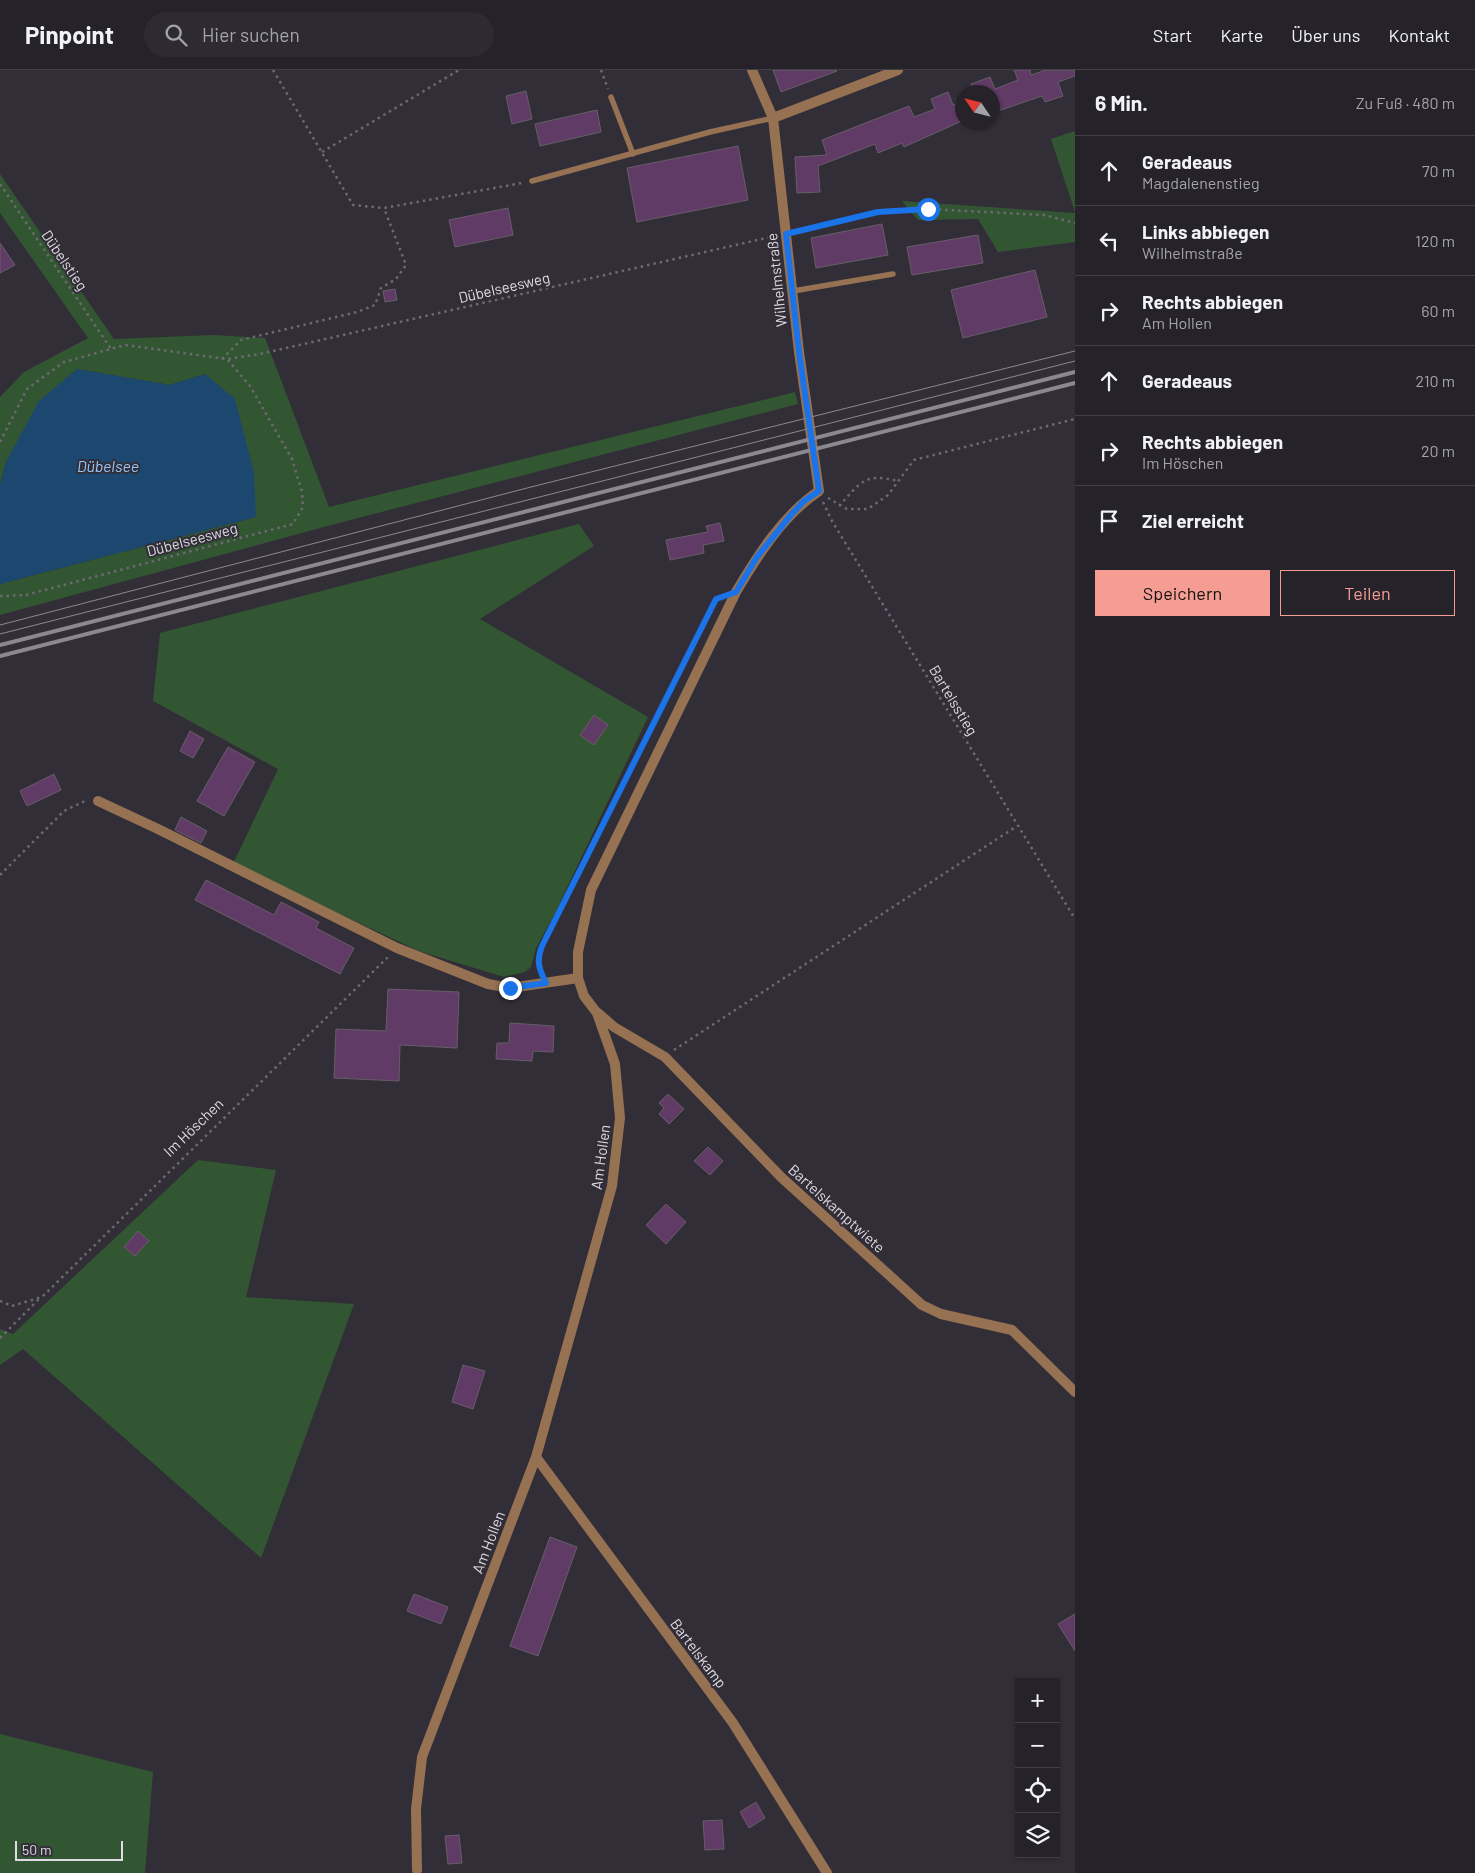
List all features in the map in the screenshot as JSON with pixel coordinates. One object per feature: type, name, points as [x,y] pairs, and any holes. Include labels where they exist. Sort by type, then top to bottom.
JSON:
[{"type":"street","name":"Wilhelmstraße","points":[[752,70],[773,118],[819,491]]},
{"type":"street","points":[[773,118],[898,70]]},
{"type":"street","name":"Am Hollen","points":[[416,1870],[416,1809],[422,1757],[536,1457],[612,1186],[620,1118],[615,1064],[597,1013],[584,996],[578,978],[578,952],[591,890],[736,592],[757,557],[784,523],[804,501],[819,491]]},
{"type":"street","points":[[98,801],[397,948],[488,984],[510,988],[578,978]]},
{"type":"street","name":"Bartelskamptwiete","points":[[597,1013],[614,1027],[665,1057],[781,1177],[922,1305],[941,1314],[1012,1330],[1075,1392]]},
{"type":"street","name":"Bartelskamp","points":[[536,1457],[732,1723],[827,1873]]},
{"type":"lane","points":[[611,97],[633,154]]},
{"type":"lane","points":[[532,182],[710,132],[773,118]]},
{"type":"lane","points":[[793,291],[893,274]]},
{"type":"path","points":[[273,70],[353,205],[384,208],[532,182]]},
{"type":"path","points":[[322,152],[459,70]]},
{"type":"path","points":[[601,70],[611,97]]},
{"type":"path","name":"Dübelstieg","points":[[0,184],[111,349]]},
{"type":"path","points":[[222,359],[241,340],[357,312],[375,305],[381,288],[396,279],[406,265],[384,208]]},
{"type":"path","name":"Dübelseesweg","points":[[0,442],[27,389],[64,362],[125,346],[222,359],[260,354],[878,212],[928,209],[1044,215],[1075,223]]},
{"type":"path","name":"Dübelseesweg","points":[[0,596],[26,595],[293,524],[303,507],[302,492],[292,459],[250,386],[227,359]]},
{"type":"path","points":[[819,491],[839,506],[847,509],[868,509],[888,495],[914,460],[1075,419]]},
{"type":"path","points":[[839,506],[864,479],[880,476],[898,481]]},
{"type":"path","name":"Bartelsstieg","points":[[819,491],[832,521],[1075,919]]},
{"type":"path","points":[[546,983],[538,965],[538,956],[542,946],[716,599],[736,592]]},
{"type":"path","points":[[0,875],[64,811],[86,800],[98,801]]},
{"type":"path","points":[[665,1057],[1017,825]]},
{"type":"path","name":"Im Höschen","points":[[0,1301],[12,1306],[42,1297],[397,948]]},
{"type":"path","points":[[0,1338],[42,1297]]},
{"type":"green space","points":[[1075,131],[1075,212],[1051,139]]},
{"type":"green space","points":[[0,174],[114,339],[214,335],[265,338],[329,507],[795,392],[798,404],[335,524],[0,615],[0,584],[256,517],[205,374],[170,385],[77,369],[6,462],[0,485],[0,397],[24,372],[88,338],[0,213]]},
{"type":"green space","points":[[902,201],[1075,213],[1075,242],[998,252],[978,219],[918,220]]},
{"type":"green space","points":[[579,524],[594,546],[480,619],[648,717],[555,913],[536,948],[531,967],[525,972],[504,977],[419,951],[233,864],[278,769],[153,701],[160,633]]},
{"type":"green space","points":[[198,1160],[276,1170],[246,1297],[354,1304],[261,1558],[23,1349],[0,1365],[0,1329],[13,1334]]},
{"type":"green space","points":[[0,1734],[153,1772],[145,1873],[0,1873]]},
{"type":"water","name":"Dübelsee","points":[[77,369],[170,385],[205,374],[235,399],[254,472],[256,517],[0,584],[0,485],[6,462],[39,401]]},
{"type":"building","points":[[773,70],[836,70],[837,71],[781,92]]},
{"type":"building","points":[[1014,70],[1030,70],[1031,75],[1046,70],[1075,70],[1075,76],[1058,82],[1063,96],[1045,102],[1042,96],[1000,110],[1000,87],[1018,80]]},
{"type":"building","points":[[990,77],[993,85],[971,84]]},
{"type":"building","points":[[526,91],[532,119],[512,124],[506,96]]},
{"type":"building","points":[[948,92],[953,105],[955,104],[955,124],[904,147],[902,143],[878,153],[875,144],[818,166],[820,192],[797,193],[795,157],[827,155],[822,140],[909,106],[914,117],[935,109],[931,99]]},
{"type":"building","points":[[597,110],[601,132],[540,146],[535,124]]},
{"type":"building","points":[[738,146],[748,200],[637,222],[627,168]]},
{"type":"building","points":[[508,208],[513,235],[455,247],[449,220]]},
{"type":"building","points":[[882,224],[888,255],[816,268],[811,238]]},
{"type":"building","points":[[978,235],[983,263],[912,275],[907,247]]},
{"type":"building","points":[[0,243],[15,265],[0,273]]},
{"type":"building","points":[[1035,270],[1047,317],[963,338],[951,290]]},
{"type":"building","points":[[395,289],[397,300],[385,302],[383,291]]},
{"type":"building","points":[[720,523],[724,541],[703,545],[704,553],[670,560],[666,540],[708,532],[706,526]]},
{"type":"building","points":[[594,715],[608,725],[594,745],[580,735]]},
{"type":"building","points":[[190,731],[204,739],[193,758],[180,751]]},
{"type":"building","points":[[228,747],[255,762],[224,816],[197,801]]},
{"type":"building","points":[[54,774],[61,790],[27,806],[20,791]]},
{"type":"building","points":[[181,817],[207,831],[201,843],[175,830]]},
{"type":"building","points":[[206,880],[274,915],[281,902],[319,922],[316,928],[354,948],[340,974],[195,900]]},
{"type":"building","points":[[388,989],[459,992],[457,1048],[400,1045],[399,1081],[334,1078],[336,1029],[386,1031]]},
{"type":"building","points":[[510,1023],[554,1026],[553,1052],[533,1051],[532,1061],[496,1059],[497,1043],[509,1043]]},
{"type":"building","points":[[668,1094],[684,1109],[669,1124],[659,1114],[664,1108],[659,1103]]},
{"type":"building","points":[[708,1147],[723,1161],[710,1175],[694,1161]]},
{"type":"building","points":[[666,1204],[686,1222],[666,1244],[646,1225]]},
{"type":"building","points":[[138,1231],[149,1241],[135,1256],[124,1247]]},
{"type":"building","points":[[463,1365],[485,1371],[473,1409],[452,1402]]},
{"type":"building","points":[[550,1537],[577,1547],[538,1656],[510,1646]]},
{"type":"building","points":[[414,1594],[448,1607],[441,1624],[407,1611]]},
{"type":"building","points":[[1075,1614],[1075,1651],[1058,1624]]},
{"type":"building","points":[[756,1802],[765,1818],[749,1828],[740,1812]]},
{"type":"building","points":[[722,1820],[724,1849],[705,1850],[703,1821]]},
{"type":"building","points":[[459,1835],[462,1863],[448,1864],[445,1836]]},
{"type":"tram line","points":[[0,625],[531,487],[1075,351]]},
{"type":"tram line","points":[[0,634],[1075,361]]},
{"type":"railway","points":[[0,645],[1075,372]]},
{"type":"railway","points":[[0,656],[1075,383]]},
{"type":"route","points":[[510,988],[546,983],[538,965],[538,956],[542,946],[560,915],[716,599],[736,592],[757,557],[790,516],[804,501],[819,491],[799,352],[786,234],[878,212],[928,209]]}]
